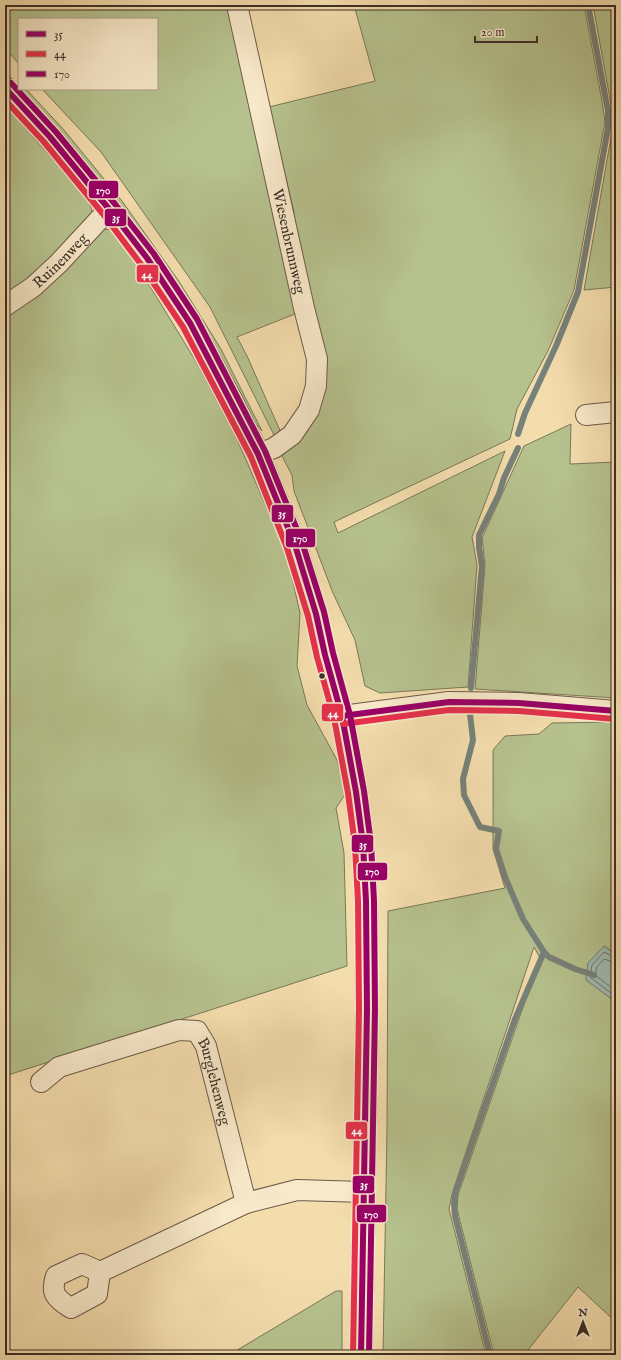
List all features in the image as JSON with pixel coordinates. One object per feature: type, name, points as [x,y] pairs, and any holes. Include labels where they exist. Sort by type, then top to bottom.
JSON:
[{"type":"main road","points":[[5,88],[50,137],[109,209],[147,258],[190,323],[234,404],[258,454],[295,545],[316,614],[325,655],[342,716],[363,844],[366,901],[367,1009],[360,1192],[361,1355]]},
{"type":"street","name":"Wiesenbrunnweg","points":[[237,5],[304,308],[317,359],[316,386],[309,410],[292,435],[274,448],[258,454]]},
{"type":"street","name":"Ruinenweg","points":[[5,306],[33,287],[59,263],[109,209]]},
{"type":"street","points":[[586,415],[616,412]]},
{"type":"street","points":[[342,716],[449,702],[519,703],[616,711]]},
{"type":"street","name":"Burglehenweg","points":[[41,1082],[59,1067],[179,1030],[197,1031],[206,1046],[246,1203]]},
{"type":"street","points":[[100,1272],[246,1203],[297,1190],[360,1192]]},
{"type":"green space","points":[[5,5],[232,5],[300,312],[237,337],[282,435],[279,438],[274,435],[210,307],[101,152],[43,90],[158,90],[158,18],[18,18],[18,63],[5,48]]},
{"type":"green space","points":[[354,5],[584,5],[602,101],[605,122],[574,290],[548,351],[517,409],[510,439],[334,522],[338,533],[505,451],[472,537],[477,565],[468,687],[380,693],[365,686],[355,640],[333,593],[294,491],[292,475],[282,456],[304,430],[316,403],[290,228],[294,212],[269,107],[375,81]]},
{"type":"green space","points":[[593,5],[616,5],[616,287],[584,290],[614,121]]},
{"type":"green space","points":[[21,90],[27,90],[64,130],[122,201],[178,280],[221,349],[262,431],[253,420],[174,282],[119,203],[60,133]]},
{"type":"green space","points":[[5,105],[89,200],[92,212],[84,227],[31,282],[5,298]]},
{"type":"green space","points":[[101,229],[113,230],[129,252],[197,363],[237,439],[287,555],[300,613],[297,666],[307,705],[337,760],[346,793],[336,808],[344,853],[347,966],[5,1076],[5,310]]},
{"type":"green space","points":[[571,424],[570,464],[616,462],[616,698],[475,689],[485,565],[482,538],[524,446]]},
{"type":"green space","points":[[616,722],[616,955],[605,946],[588,963],[586,980],[616,1002],[616,1322],[578,1287],[524,1355],[494,1355],[457,1209],[458,1195],[540,958],[534,947],[452,1194],[449,1209],[486,1355],[383,1355],[387,1130],[388,911],[505,888],[493,849],[493,750],[505,736],[539,734],[552,723]]},
{"type":"green space","points":[[336,1291],[342,1291],[342,1355],[229,1355]]},
{"type":"water","points":[[604,946],[616,955],[616,1002],[586,980],[588,963]]},
{"type":"waterway","points":[[518,434],[525,413],[556,346],[578,292],[608,128],[608,111],[588,5]]},
{"type":"waterway","points":[[471,688],[482,566],[479,535],[499,494],[504,478],[518,448]]},
{"type":"waterway","points":[[470,714],[473,740],[463,779],[464,795],[480,827],[499,831],[496,849],[505,877],[523,919],[544,952],[549,957],[575,969],[594,975]]},
{"type":"waterway","points":[[490,1355],[455,1216],[454,1203],[456,1190],[515,1019],[544,952]]},
{"type":"transit line","name":"170","points":[[11,83],[56,132],[115,204],[154,254],[197,319],[265,451],[302,542],[324,612],[333,653],[350,715],[364,791],[371,844],[374,901],[375,1009],[369,1355]]},
{"type":"transit line","name":"35","points":[[5,88],[50,137],[109,209],[147,258],[190,323],[258,454],[295,545],[316,614],[325,655],[342,716],[356,792],[363,844],[366,901],[367,1009],[361,1355]]},
{"type":"transit line","name":"44","points":[[5,100],[44,142],[103,214],[140,263],[183,327],[251,457],[287,548],[308,616],[317,657],[334,718],[348,793],[355,845],[358,901],[359,1009],[353,1355]]},
{"type":"transit line","name":"35","points":[[342,716],[449,702],[519,703],[616,711]]},
{"type":"transit line","name":"44","points":[[343,724],[449,710],[519,711],[615,719]]}]
